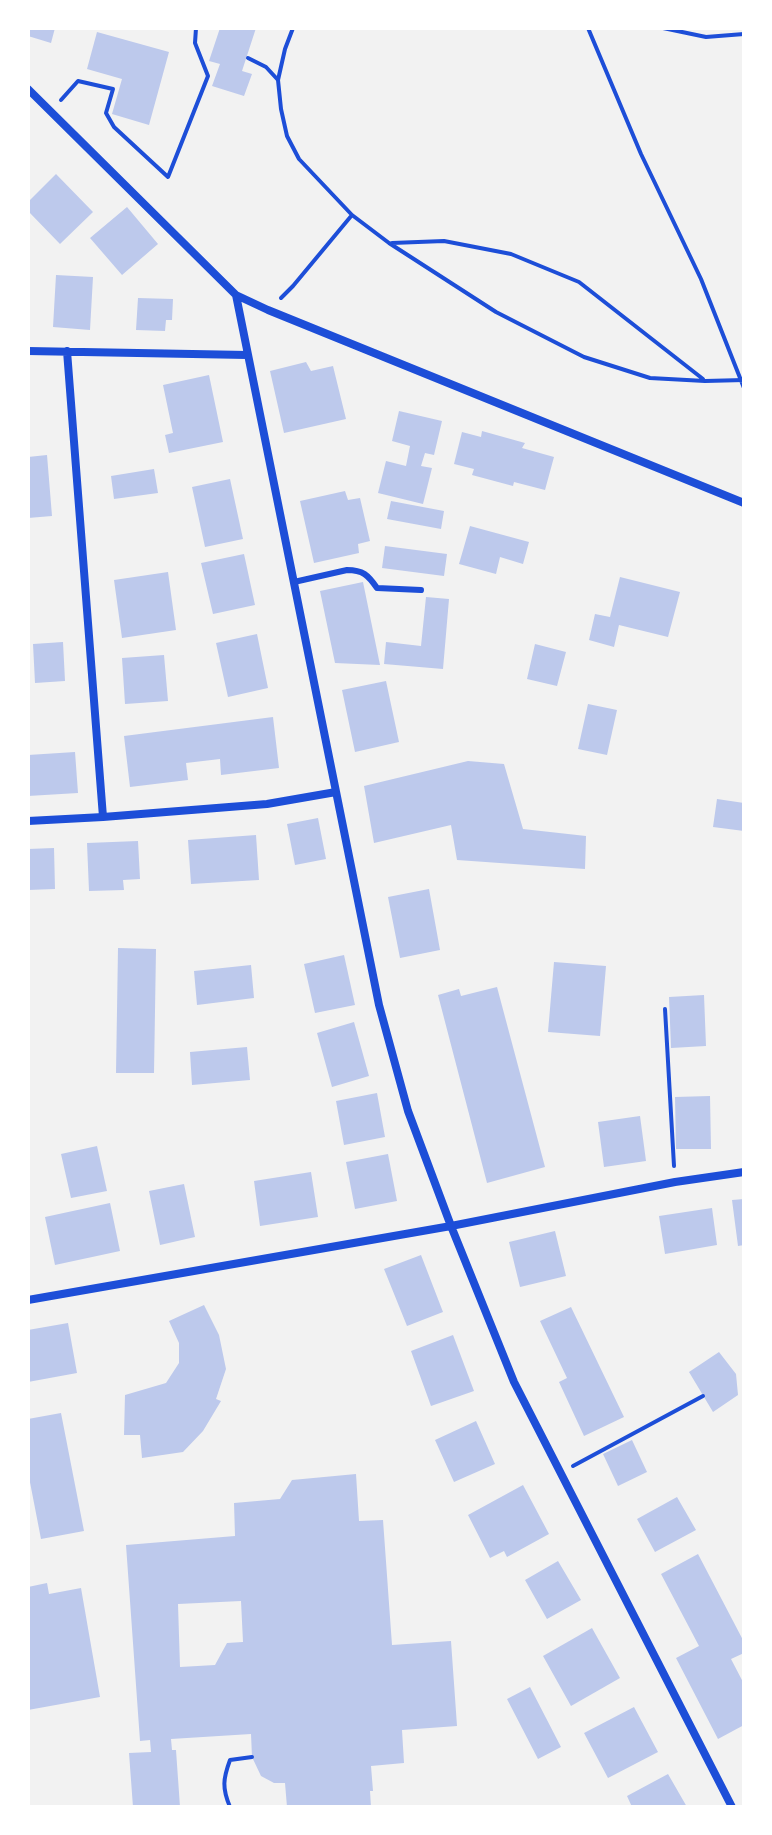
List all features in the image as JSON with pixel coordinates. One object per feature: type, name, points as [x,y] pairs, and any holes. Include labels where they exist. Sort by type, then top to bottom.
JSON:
[{"type":"street","points":[[28,89],[236,295],[744,503]]},
{"type":"street","points":[[236,295],[379,1005],[408,1111],[514,1382],[732,1807]]},
{"type":"street","points":[[28,351],[247,355]]},
{"type":"street","points":[[67,351],[103,817]]},
{"type":"street","points":[[28,821],[267,804],[336,792]]},
{"type":"street","points":[[28,1300],[744,1172]]},
{"type":"lane","points":[[294,582],[356,570],[364,572],[377,588],[421,590]]},
{"type":"path","points":[[51,111],[78,81],[113,89],[106,113],[114,127],[168,177],[208,76],[195,43],[196,28]]},
{"type":"path","points":[[293,28],[278,80],[287,136],[299,159],[352,215],[389,243],[496,312],[584,357],[650,378],[742,380]]},
{"type":"path","points":[[588,28],[641,154],[701,279],[744,388]]},
{"type":"path","points":[[663,28],[706,37],[744,34]]},
{"type":"path","points":[[248,58],[266,67],[278,80]]},
{"type":"path","points":[[268,310],[293,286],[352,215]]},
{"type":"path","points":[[389,243],[444,241],[511,254],[579,282],[705,381]]},
{"type":"path","points":[[665,1009],[675,1182]]},
{"type":"path","points":[[560,1472],[703,1396]]},
{"type":"path","points":[[230,1807],[224,1777],[230,1760],[252,1757]]},
{"type":"building","points":[[28,28],[55,28],[51,43],[28,36]]},
{"type":"building","points":[[220,28],[256,28],[242,71],[252,74],[244,96],[212,86],[220,64],[209,61]]},
{"type":"building","points":[[97,32],[169,52],[149,125],[112,114],[122,79],[87,69]]},
{"type":"building","points":[[56,174],[93,212],[60,244],[28,211],[28,202]]},
{"type":"building","points":[[127,207],[158,244],[122,275],[90,238]]},
{"type":"building","points":[[56,275],[93,277],[90,330],[53,327]]},
{"type":"building","points":[[138,298],[173,299],[172,320],[166,320],[165,331],[136,330]]},
{"type":"building","points":[[306,362],[311,371],[333,366],[346,419],[284,433],[270,371]]},
{"type":"building","points":[[209,375],[223,442],[169,453],[165,435],[173,433],[163,385]]},
{"type":"building","points":[[399,411],[442,421],[434,455],[425,453],[421,466],[432,468],[423,504],[378,493],[386,461],[406,466],[410,446],[392,441]]},
{"type":"building","points":[[482,431],[525,443],[522,448],[554,457],[545,490],[514,482],[513,486],[472,475],[474,469],[454,464],[462,432],[481,437]]},
{"type":"building","points":[[47,455],[52,516],[28,518],[28,457]]},
{"type":"building","points":[[154,469],[158,493],[114,499],[111,476]]},
{"type":"building","points":[[230,479],[243,539],[205,547],[192,487]]},
{"type":"building","points":[[345,491],[348,500],[360,498],[370,541],[358,544],[359,553],[314,563],[300,501]]},
{"type":"building","points":[[391,501],[444,511],[441,529],[387,519]]},
{"type":"building","points":[[470,526],[529,542],[523,564],[500,557],[496,574],[459,564]]},
{"type":"building","points":[[385,546],[447,554],[444,576],[382,568]]},
{"type":"building","points":[[244,554],[255,605],[213,614],[201,563]]},
{"type":"building","points":[[168,572],[176,630],[122,638],[114,580]]},
{"type":"building","points":[[620,577],[680,592],[668,637],[619,625],[614,647],[589,640],[595,614],[610,617]]},
{"type":"building","points":[[363,582],[380,665],[335,663],[320,591]]},
{"type":"building","points":[[426,597],[449,599],[443,669],[384,664],[386,642],[421,646]]},
{"type":"building","points":[[257,634],[268,688],[228,697],[216,643]]},
{"type":"building","points":[[63,642],[65,681],[35,683],[33,644]]},
{"type":"building","points":[[535,644],[566,652],[557,686],[527,679]]},
{"type":"building","points":[[164,655],[168,701],[125,704],[122,658]]},
{"type":"building","points":[[386,681],[399,742],[355,752],[342,690]]},
{"type":"building","points":[[588,704],[617,710],[607,755],[578,749]]},
{"type":"building","points":[[273,717],[279,768],[221,775],[220,759],[186,763],[188,780],[130,787],[124,736]]},
{"type":"building","points":[[75,752],[78,793],[28,796],[28,755]]},
{"type":"building","points":[[468,761],[504,764],[523,829],[586,836],[585,869],[457,860],[451,825],[374,843],[364,786]]},
{"type":"building","points":[[717,799],[744,803],[744,831],[713,827]]},
{"type":"building","points":[[318,818],[326,859],[295,865],[287,824]]},
{"type":"building","points":[[256,835],[259,880],[191,884],[188,840]]},
{"type":"building","points":[[138,841],[140,879],[123,880],[124,890],[89,891],[87,843]]},
{"type":"building","points":[[54,848],[55,889],[28,890],[28,849]]},
{"type":"building","points":[[429,889],[440,950],[400,958],[388,897]]},
{"type":"building","points":[[118,948],[156,949],[154,1073],[116,1073]]},
{"type":"building","points":[[344,955],[355,1005],[315,1013],[304,964]]},
{"type":"building","points":[[554,962],[606,966],[600,1036],[548,1032]]},
{"type":"building","points":[[251,965],[254,998],[197,1005],[194,971]]},
{"type":"building","points":[[497,987],[545,1167],[487,1183],[438,995],[459,989],[461,996]]},
{"type":"building","points":[[704,995],[706,1046],[671,1048],[669,997]]},
{"type":"building","points":[[354,1022],[369,1076],[332,1087],[317,1033]]},
{"type":"building","points":[[247,1047],[250,1080],[192,1085],[190,1052]]},
{"type":"building","points":[[377,1093],[385,1137],[344,1145],[336,1101]]},
{"type":"building","points":[[710,1096],[711,1149],[676,1149],[675,1097]]},
{"type":"building","points":[[640,1116],[646,1161],[604,1167],[598,1122]]},
{"type":"building","points":[[97,1146],[107,1191],[71,1198],[61,1154]]},
{"type":"building","points":[[388,1154],[397,1201],[355,1209],[346,1162]]},
{"type":"building","points":[[311,1172],[318,1217],[260,1226],[254,1181]]},
{"type":"building","points":[[184,1184],[195,1237],[160,1245],[149,1191]]},
{"type":"building","points":[[744,1199],[744,1245],[738,1246],[732,1200]]},
{"type":"building","points":[[110,1203],[120,1251],[55,1265],[45,1217]]},
{"type":"building","points":[[712,1208],[717,1245],[665,1254],[659,1216]]},
{"type":"building","points":[[555,1231],[566,1276],[520,1287],[509,1242]]},
{"type":"building","points":[[421,1255],[443,1312],[407,1326],[384,1269]]},
{"type":"building","points":[[204,1305],[219,1335],[226,1369],[216,1399],[221,1401],[203,1431],[183,1452],[142,1458],[140,1435],[124,1435],[125,1395],[166,1383],[179,1363],[179,1343],[169,1321]]},
{"type":"building","points":[[571,1307],[624,1417],[584,1436],[559,1382],[567,1378],[540,1321]]},
{"type":"building","points":[[68,1323],[77,1373],[28,1382],[28,1330]]},
{"type":"building","points":[[453,1335],[474,1391],[431,1406],[411,1351]]},
{"type":"building","points":[[719,1352],[736,1374],[738,1395],[713,1412],[689,1372]]},
{"type":"building","points":[[61,1413],[84,1531],[41,1539],[28,1472],[28,1419]]},
{"type":"building","points":[[476,1421],[495,1464],[454,1482],[435,1440]]},
{"type":"building","points":[[632,1440],[647,1472],[618,1486],[603,1454]]},
{"type":"building","points":[[356,1474],[359,1521],[383,1520],[392,1645],[451,1641],[457,1726],[402,1730],[404,1763],[371,1766],[371,1807],[287,1807],[285,1783],[274,1783],[261,1776],[252,1757],[251,1734],[171,1739],[172,1750],[176,1750],[180,1807],[133,1807],[129,1753],[151,1752],[150,1740],[140,1741],[126,1545],[235,1536],[234,1503],[280,1499],[292,1480]],"holes":[[[241,1601],[243,1642],[227,1643],[215,1665],[180,1667],[178,1604]]]},
{"type":"building","points":[[523,1485],[549,1534],[507,1557],[504,1551],[490,1558],[468,1515]]},
{"type":"building","points":[[677,1497],[696,1530],[655,1552],[637,1519]]},
{"type":"building","points":[[698,1554],[744,1642],[744,1653],[731,1659],[744,1684],[744,1725],[718,1739],[676,1658],[699,1646],[661,1574]]},
{"type":"building","points":[[558,1561],[581,1600],[547,1619],[525,1580]]},
{"type":"building","points":[[47,1583],[49,1594],[81,1588],[100,1697],[28,1710],[28,1587]]},
{"type":"building","points":[[592,1628],[620,1678],[571,1706],[543,1656]]},
{"type":"building","points":[[530,1687],[561,1747],[538,1759],[507,1699]]},
{"type":"building","points":[[634,1707],[658,1752],[608,1778],[584,1733]]},
{"type":"building","points":[[668,1774],[687,1807],[632,1807],[627,1796]]}]
